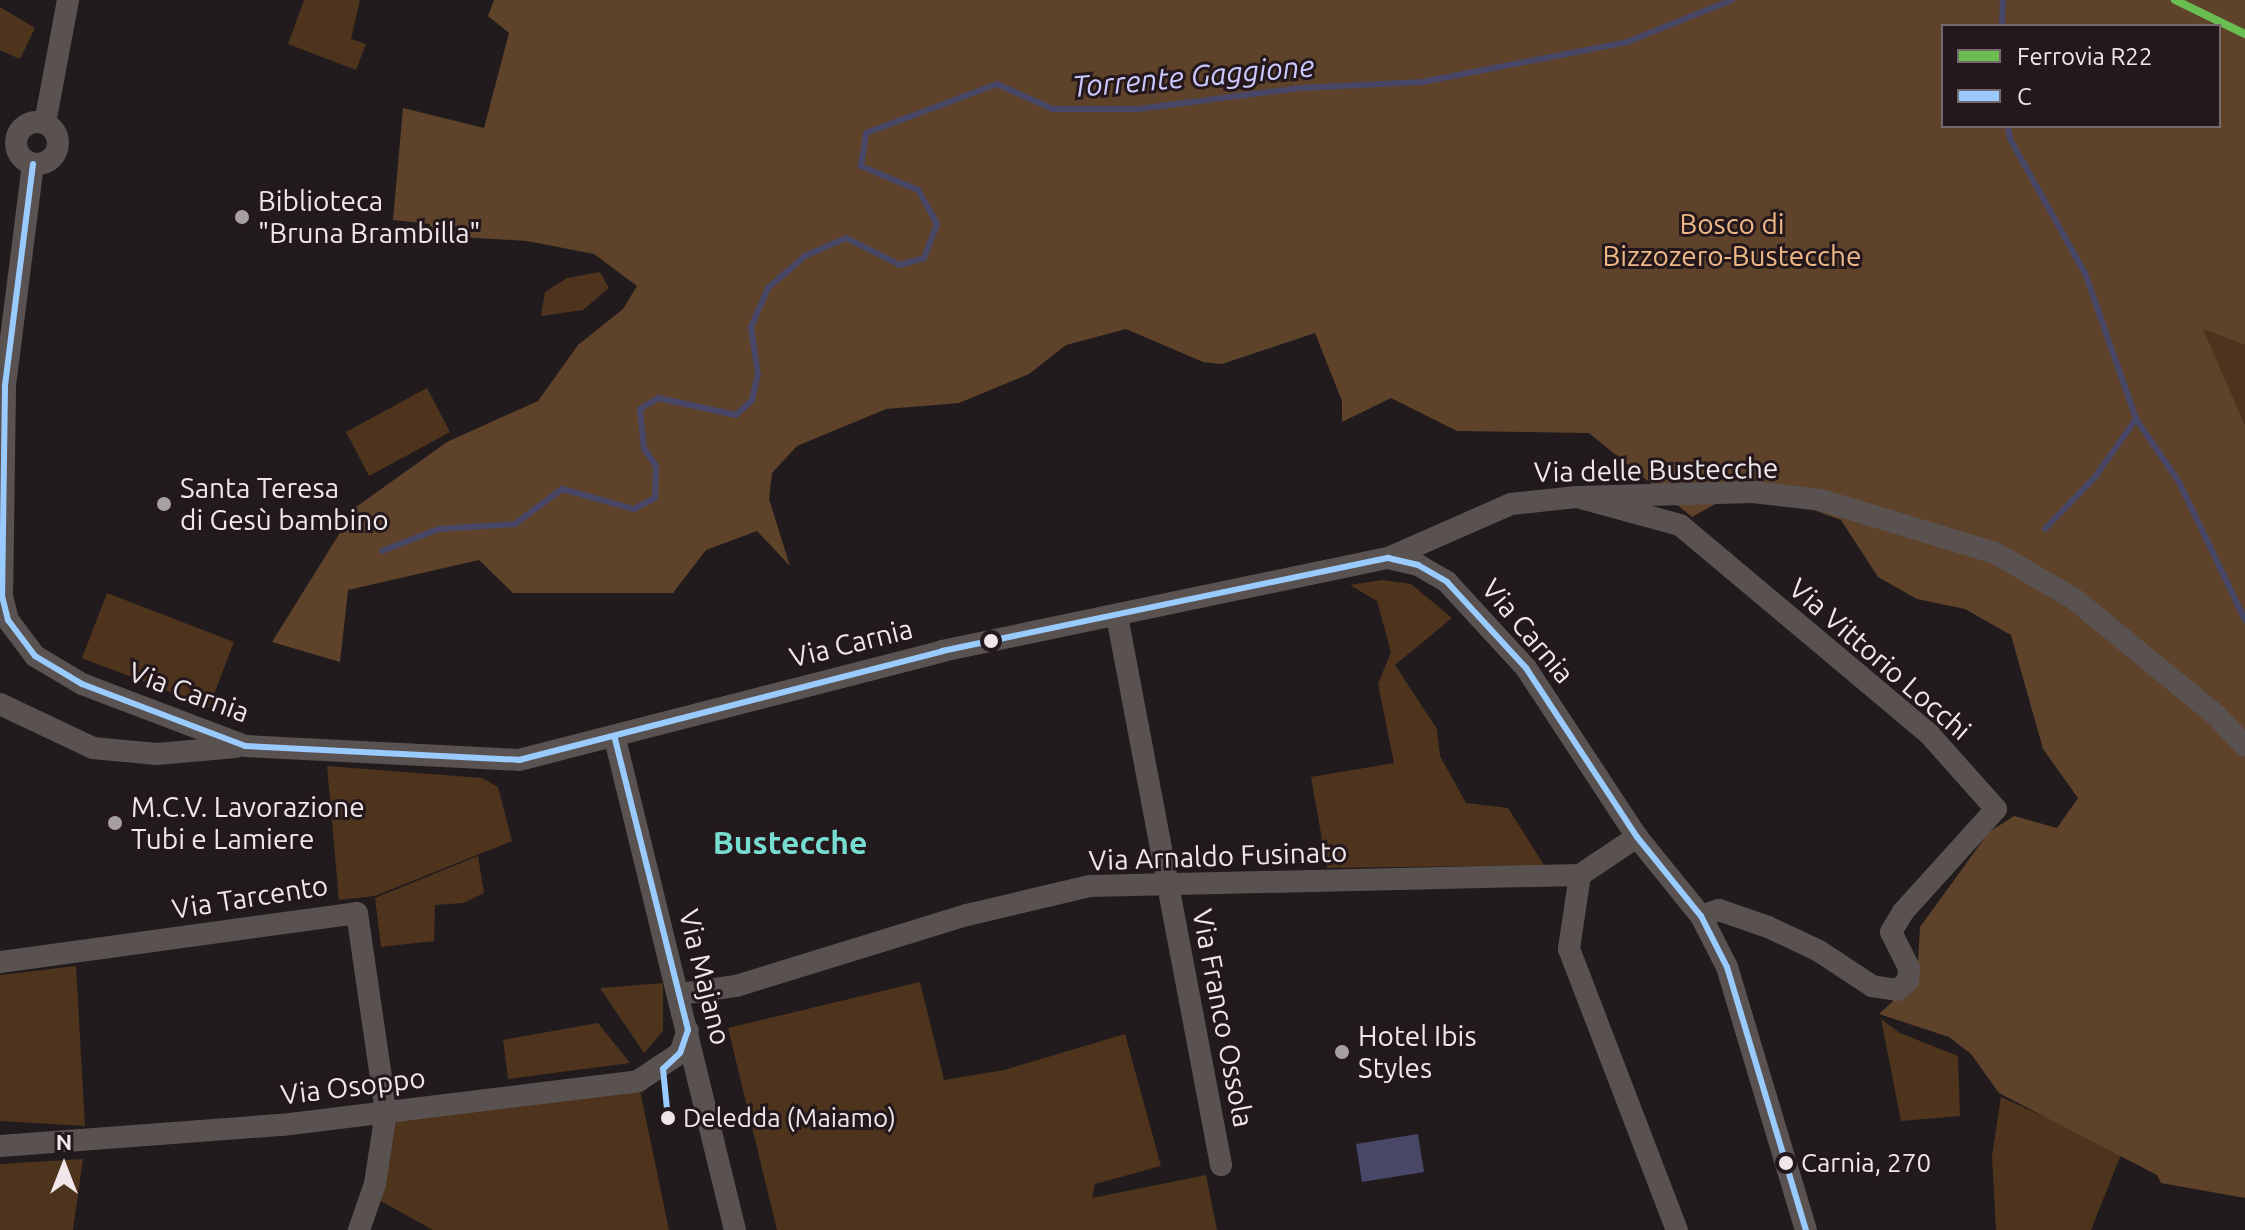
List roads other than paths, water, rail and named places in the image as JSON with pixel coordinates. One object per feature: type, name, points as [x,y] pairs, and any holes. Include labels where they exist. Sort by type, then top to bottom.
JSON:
[{"type":"street","points":[[45,123],[68,0]]},
{"type":"street","points":[[45,123],[56,132],[59,146],[47,162],[33,164],[17,152],[8,136],[28,124],[45,123]]},
{"type":"street","name":"Via Carnia","points":[[33,164],[5,387],[2,596],[8,620],[35,656],[82,684],[245,746],[519,760],[615,739],[942,651],[1388,558],[1418,565],[1447,582],[1526,668],[1637,837],[1701,916],[1727,967],[1806,1230]]},
{"type":"street","name":"Via delle Bustecche","points":[[1388,558],[1511,504],[1577,497],[1753,492],[1821,500],[1995,553],[2073,598],[2216,715],[2245,746]]},
{"type":"street","name":"Via Vittorio Locchi","points":[[1577,497],[1680,525],[1930,735],[1996,809],[1903,912],[1891,932],[1909,968],[1908,981],[1897,990],[1872,986],[1819,951],[1768,927],[1719,910],[1701,916]]},
{"type":"street","name":"Via Franco Ossola","points":[[1117,616],[1221,1165]]},
{"type":"street","points":[[0,704],[93,748],[157,754],[245,746]]},
{"type":"street","name":"Via Majano","points":[[615,739],[680,994],[735,1230]]},
{"type":"street","points":[[1637,837],[1580,875],[1569,949],[1677,1230]]},
{"type":"street","name":"Via Arnaldo Fusinato","points":[[680,994],[736,986],[954,919],[1090,886],[1580,875]]},
{"type":"street","name":"Via Tarcento","points":[[0,962],[357,913],[386,1112]]},
{"type":"street","name":"Via Osoppo","points":[[0,1146],[282,1125],[638,1081],[680,1053],[688,1030]]},
{"type":"street","points":[[359,1230],[375,1184],[386,1112]]},
{"type":"waterway","name":"Torrente Gaggione","points":[[382,551],[439,529],[515,524],[562,489],[634,509],[655,498],[656,466],[644,448],[640,409],[658,398],[736,415],[752,400],[758,375],[751,327],[768,288],[805,256],[846,238],[900,265],[924,258],[937,224],[918,190],[861,166],[866,133],[997,84],[1053,109],[1138,109],[1300,88],[1422,82],[1627,42],[1732,0]]},
{"type":"waterway","points":[[2002,24],[2003,0]]},
{"type":"waterway","points":[[2008,128],[2010,139],[2085,273],[2136,419],[2179,482],[2245,620]]},
{"type":"waterway","points":[[2045,529],[2095,477],[2136,419]]},
{"type":"rail line","name":"R22","points":[[2175,0],[2245,34]]},
{"type":"place","name":"Biblioteca \"Bruna Brambilla\"","points":[[242,217]]},
{"type":"place","name":"Santa Teresa di Gesù bambino","points":[[164,504]]},
{"type":"place","name":"M.C.V. Lavorazione Tubi e Lamiere","points":[[115,823]]},
{"type":"place","name":"Hotel Ibis Styles","points":[[1342,1052]]},
{"type":"place","name":"Deledda (Maiamo)","points":[[668,1118]]},
{"type":"place","name":"Carnia, 270","points":[[1786,1163]]},
{"type":"district","name":"Bustecche","points":[[790,842]]},
{"type":"park label","name":"Bosco di Bizzozero-Bustecche","points":[[1732,240]]}]
